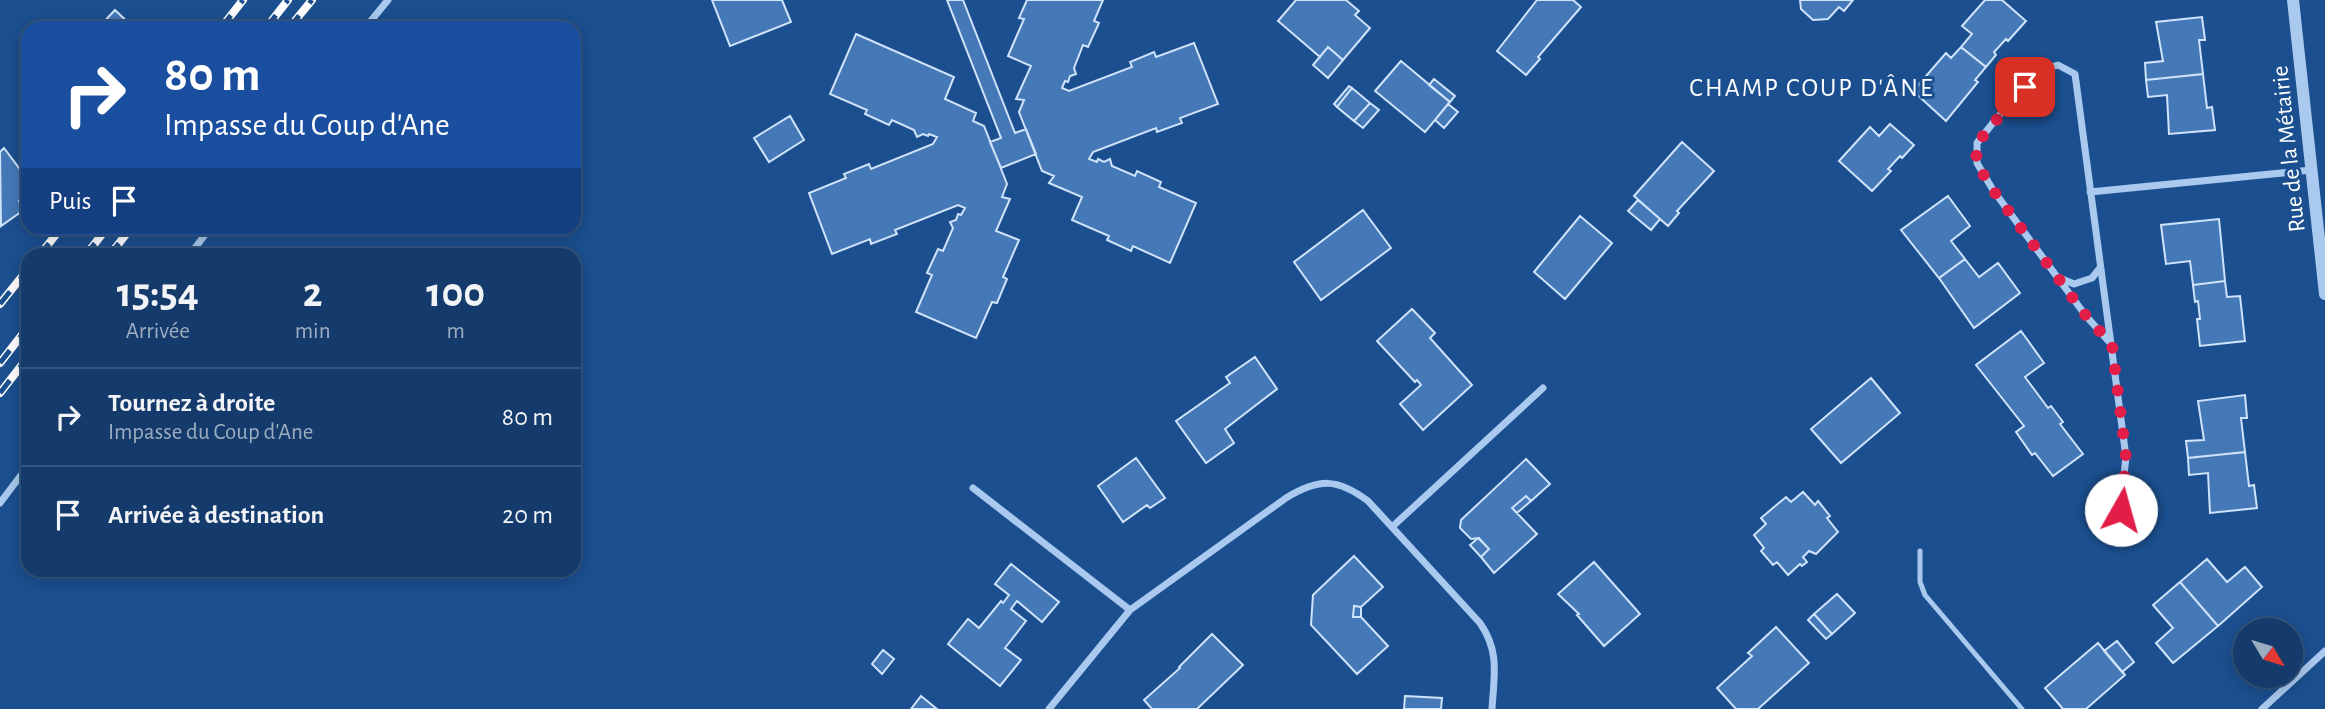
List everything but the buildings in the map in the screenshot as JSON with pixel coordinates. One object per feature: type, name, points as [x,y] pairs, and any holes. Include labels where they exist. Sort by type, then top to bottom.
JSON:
[{"type":"street","points":[[371,21],[388,0]]},
{"type":"street","name":"Rue de la Métairie","points":[[2293,0],[2325,294]]},
{"type":"street","points":[[2112,345],[2086,316],[1976,163],[1977,143],[2039,71],[2058,65],[2076,74],[2112,345],[2126,457],[2118,530]]},
{"type":"street","points":[[2091,192],[2312,170]]},
{"type":"street","points":[[2060,278],[2074,284],[2092,278],[2100,268]]},
{"type":"street","points":[[1392,527],[1544,388]]},
{"type":"street","points":[[0,503],[21,475]]},
{"type":"street","points":[[1049,709],[1130,610],[1286,498],[1304,487],[1317,483],[1334,483],[1350,488],[1368,501],[1492,639],[1495,660],[1492,709]]},
{"type":"street","points":[[973,488],[1130,610]]},
{"type":"street","points":[[2262,709],[2325,651]]},
{"type":"lane","points":[[1920,551],[1920,582],[1925,595],[2022,709]]},
{"type":"railway","points":[[226,21],[243,0]]},
{"type":"railway","points":[[272,21],[288,0]]},
{"type":"railway","points":[[295,21],[312,0]]},
{"type":"railway","points":[[45,248],[56,235]]},
{"type":"railway","points":[[91,248],[102,235]]},
{"type":"railway","points":[[115,248],[126,235]]},
{"type":"railway","points":[[0,304],[21,278]]},
{"type":"railway","points":[[0,363],[21,336]]},
{"type":"railway","points":[[0,393],[21,366]]},
{"type":"district","name":"CHAMP COUP D'ÂNE","points":[[1812,87]]},
{"type":"route","points":[[2025,87],[1977,143],[1976,163],[2086,316],[2112,345],[2126,457],[2121,510]]}]
